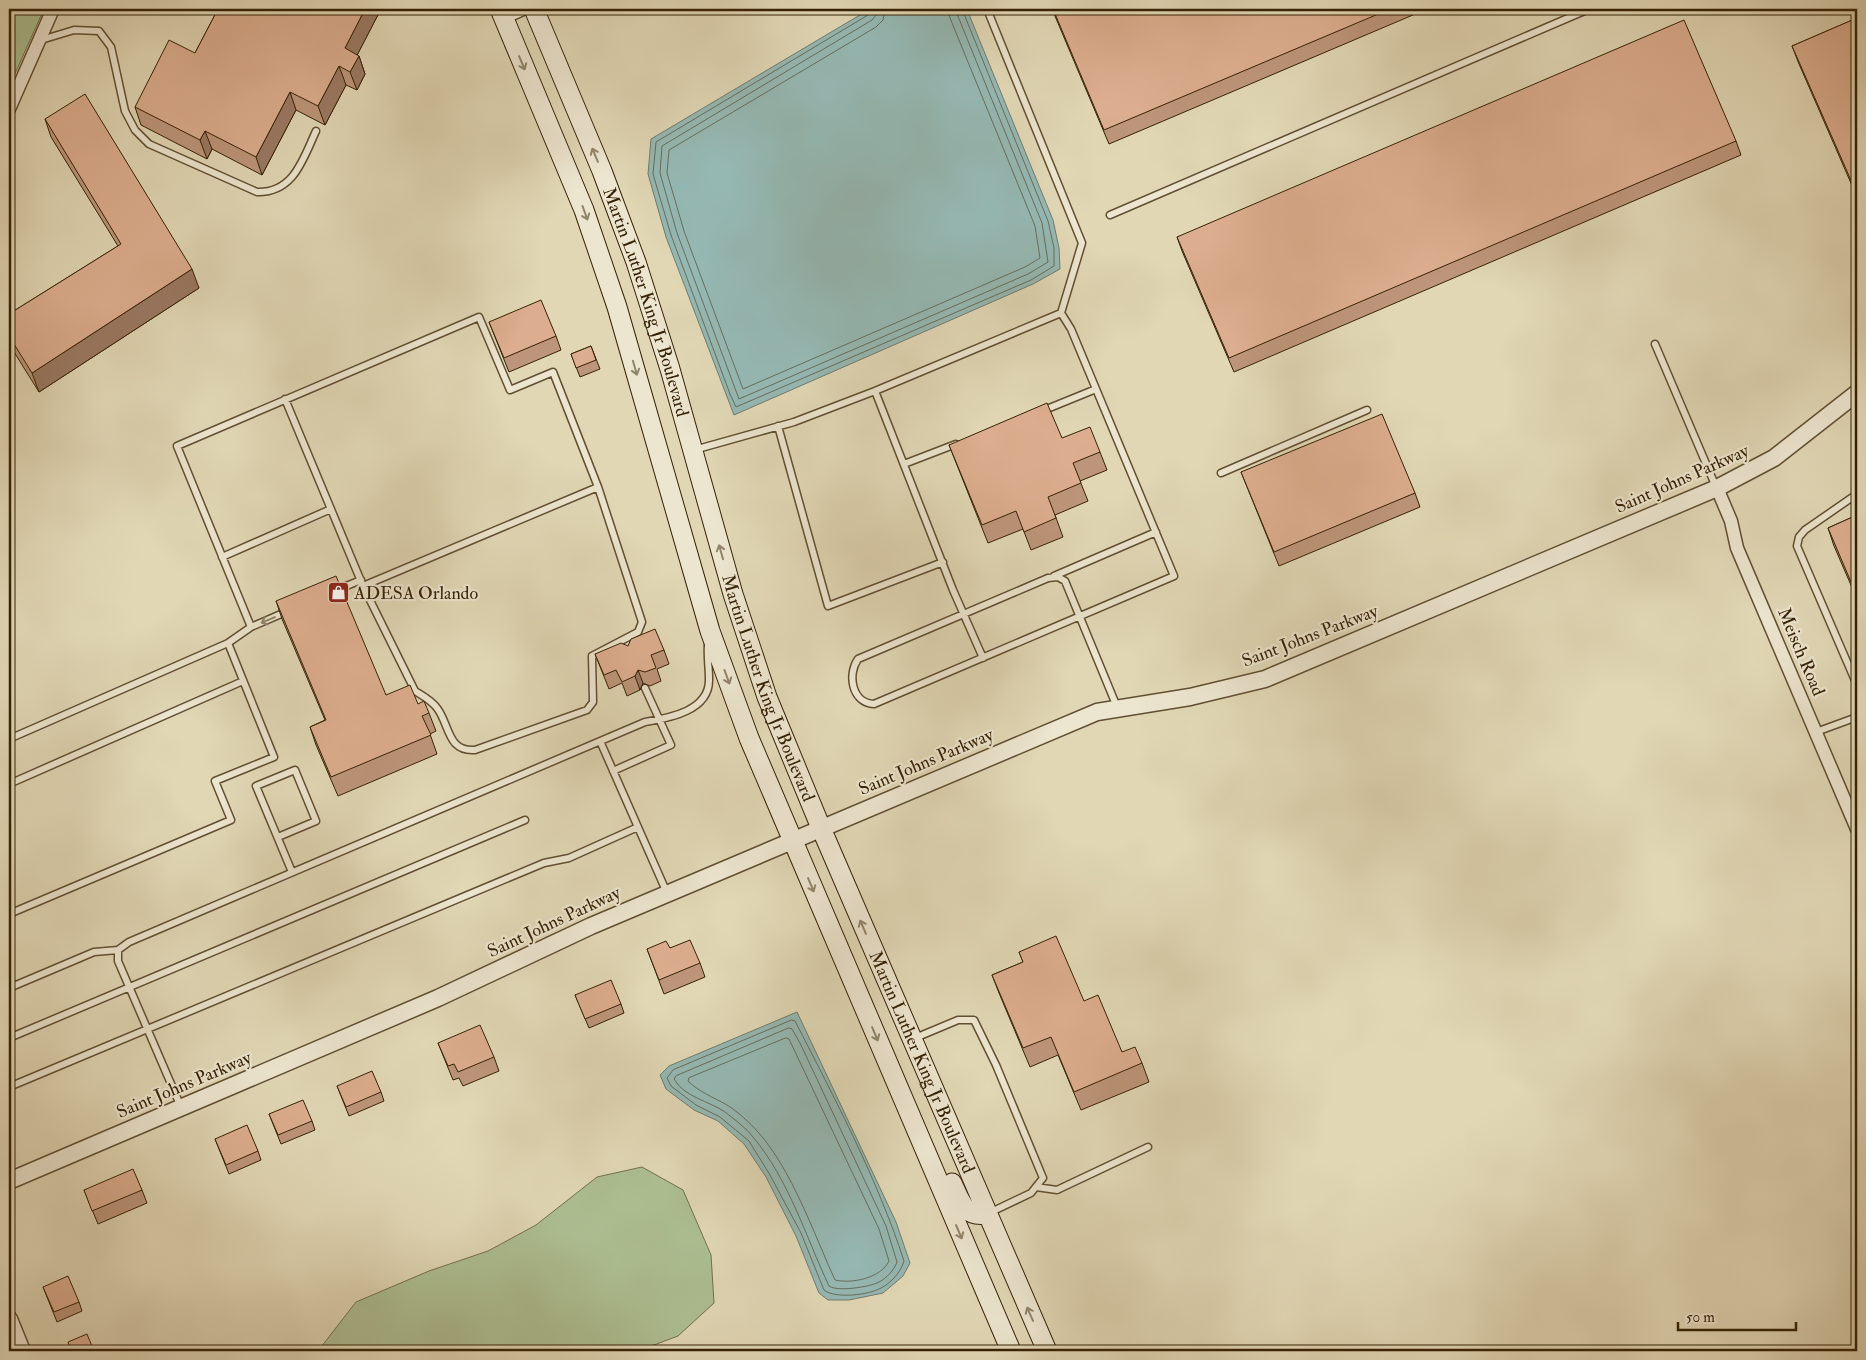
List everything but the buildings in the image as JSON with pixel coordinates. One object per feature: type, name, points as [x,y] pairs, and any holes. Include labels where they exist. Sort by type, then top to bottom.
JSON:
[{"type":"main road","name":"Martin Luther King Jr Boulevard","points":[[534,9],[602,170],[636,262],[670,369],[733,594],[767,697],[821,828],[1047,1351]]},
{"type":"main road","name":"Martin Luther King Jr Boulevard","points":[[502,13],[584,210],[617,307],[710,631],[749,738],[1011,1351]]},
{"type":"main road","points":[[672,497],[694,457]]},
{"type":"main road","points":[[902,1098],[922,1113],[962,1206],[972,1214],[987,1214]]},
{"type":"street","points":[[9,109],[53,9]]},
{"type":"street","points":[[502,13],[523,9]]},
{"type":"street","name":"Saint Johns Parkway","points":[[9,1181],[438,998],[591,926],[1097,712],[1190,696],[1265,679],[1717,488],[1774,458],[1857,393]]},
{"type":"street","name":"Meisch Road","points":[[1717,488],[1731,521],[1737,548],[1857,829]]},
{"type":"street","points":[[9,1319],[22,1351]]},
{"type":"lane","points":[[987,9],[1082,243],[1061,313],[1071,329],[1156,532],[1174,576],[874,704],[866,704],[860,699],[851,679],[852,668],[858,660],[1156,532]]},
{"type":"lane","points":[[1110,215],[1588,9]]},
{"type":"lane","points":[[39,40],[74,30],[99,31],[111,47],[125,110],[134,130],[148,144],[257,192],[269,192],[286,184],[298,170],[316,131]]},
{"type":"lane","points":[[694,457],[875,391],[1061,313]]},
{"type":"lane","points":[[251,627],[176,446],[285,399],[479,317],[510,390],[553,372],[598,487],[642,622],[638,632],[592,656],[593,702],[586,710],[475,750],[465,751],[455,745],[438,710],[430,701],[415,691],[362,583],[285,399]]},
{"type":"lane","points":[[1655,344],[1717,488]]},
{"type":"lane","points":[[1035,414],[1096,389]]},
{"type":"lane","points":[[875,391],[983,658]]},
{"type":"lane","points":[[1221,473],[1367,410]]},
{"type":"lane","points":[[778,426],[828,606],[943,562]]},
{"type":"lane","points":[[904,464],[965,441]]},
{"type":"lane","points":[[324,596],[362,583],[598,487]]},
{"type":"lane","points":[[1857,494],[1805,530],[1799,537],[1797,546],[1857,685]]},
{"type":"lane","points":[[222,557],[331,509]]},
{"type":"lane","points":[[1048,578],[1058,577],[1065,581],[1118,708]]},
{"type":"lane","points":[[9,739],[228,643],[251,627],[297,607]]},
{"type":"lane","points":[[9,988],[94,952],[118,950],[129,942],[645,722],[671,718],[691,709],[705,697],[710,680],[706,658],[710,631]]},
{"type":"lane","points":[[626,638],[629,646]]},
{"type":"lane","points":[[9,914],[231,820],[215,782],[274,757],[228,643]]},
{"type":"lane","points":[[9,784],[243,681]]},
{"type":"lane","points":[[613,771],[671,745],[645,688]]},
{"type":"lane","points":[[1816,732],[1857,717]]},
{"type":"lane","points":[[600,741],[667,894]]},
{"type":"lane","points":[[278,837],[316,821],[295,770],[256,786],[292,872]]},
{"type":"lane","points":[[9,1038],[526,820]]},
{"type":"lane","points":[[9,1087],[544,863],[569,858],[638,827]]},
{"type":"lane","points":[[118,950],[118,961],[181,1108]]},
{"type":"lane","points":[[912,1040],[958,1020],[974,1020],[996,1065],[1043,1178],[1031,1193],[987,1214]]},
{"type":"lane","points":[[1036,1187],[1057,1190],[1148,1147]]},
{"type":"green space","points":[[9,9],[44,9],[9,87]]},
{"type":"green space","points":[[642,1167],[683,1190],[711,1255],[714,1303],[678,1336],[638,1351],[318,1351],[356,1302],[429,1271],[488,1251],[536,1225],[597,1177]]},
{"type":"water","points":[[870,9],[965,9],[968,12],[1053,220],[1059,248],[1060,269],[1033,284],[734,415],[666,237],[648,174],[651,139]]},
{"type":"water","points":[[797,1012],[896,1222],[910,1263],[903,1276],[883,1293],[849,1300],[828,1300],[819,1293],[796,1236],[766,1177],[744,1144],[718,1121],[694,1110],[666,1089],[660,1075],[669,1066]]},
{"type":"place","name":"ADESA Orlando","points":[[338,593]]}]
